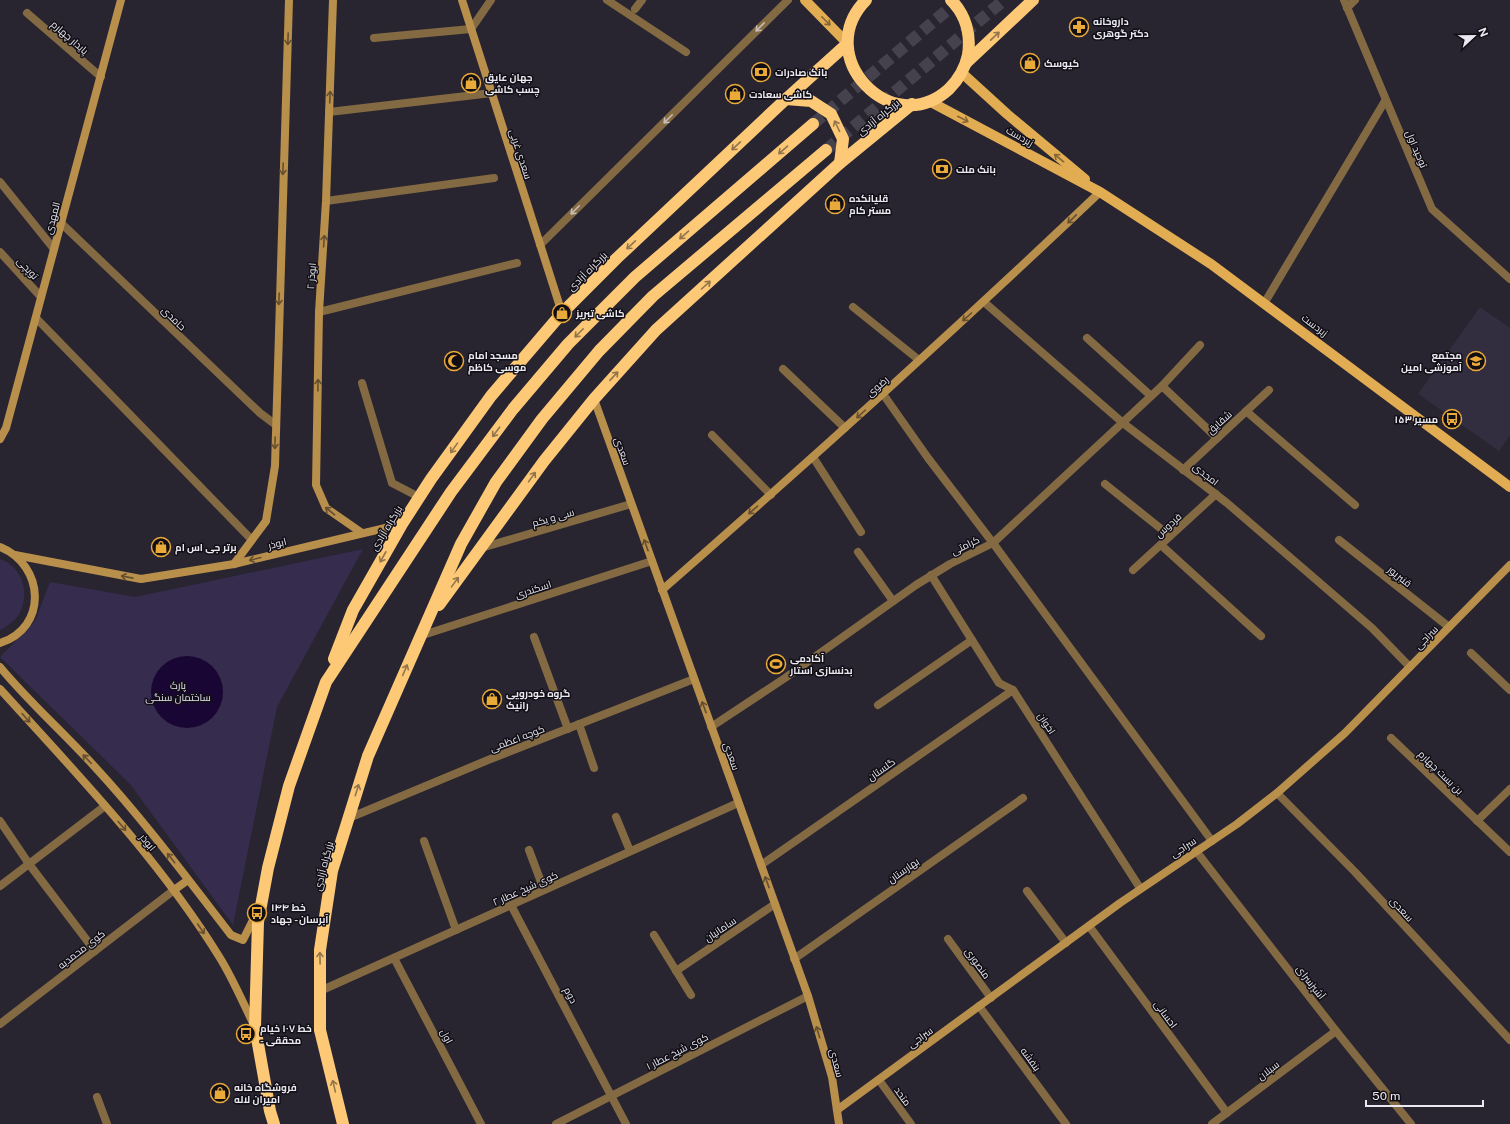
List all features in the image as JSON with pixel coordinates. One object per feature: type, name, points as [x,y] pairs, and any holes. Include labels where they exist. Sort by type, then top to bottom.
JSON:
[{"type":"highway","points":[[866,0],[858,8],[850,25],[847,43],[851,64],[860,81],[874,94],[892,102],[912,104],[929,101],[944,94],[956,82],[964,68],[1033,0]]},
{"type":"highway","points":[[951,0],[958,7],[967,25],[970,44],[964,68]]},
{"type":"highway","name":"بزرگراه آزادی","points":[[274,1124],[270,1111],[255,1027],[257,943],[261,904],[268,868],[289,786],[353,610],[419,497],[491,396],[562,313],[617,258],[847,43]]},
{"type":"highway","points":[[786,99],[811,101],[831,114],[843,139],[840,163]]},
{"type":"highway","name":"بزرگراه آزادی","points":[[422,630],[544,460],[594,399],[656,330],[840,163],[912,104]]},
{"type":"highway","name":"بزرگراه آزادی","points":[[326,682],[451,492],[513,409],[568,344],[635,277],[812,124]]},
{"type":"highway","name":"بزرگراه آزادی","points":[[343,1124],[320,1030],[320,950],[332,871],[368,756],[461,544],[496,482],[542,419],[599,351],[653,296],[826,150]]},
{"type":"main road","points":[[805,0],[847,43]]},
{"type":"main road","name":"زبردست","points":[[964,68],[1012,118],[1100,192]]},
{"type":"main road","name":"زبردست","points":[[929,101],[1100,192],[1211,264],[1265,302],[1510,487]]},
{"type":"street","name":"المهدی","points":[[0,439],[6,428],[122,0]]},
{"type":"street","points":[[234,564],[266,521],[275,466],[289,0]]},
{"type":"street","name":"ابوذر ۲","points":[[333,0],[326,201],[319,312],[316,485],[326,508],[362,533]]},
{"type":"street","name":"سعدی غربی","points":[[462,0],[562,313]]},
{"type":"street","points":[[374,38],[471,29],[491,0]]},
{"type":"street","points":[[606,0],[686,52]]},
{"type":"street","points":[[635,9],[642,0]]},
{"type":"street","points":[[540,245],[788,0]]},
{"type":"street","name":"توحید اول","points":[[1344,0],[1385,101],[1432,209],[1510,280]]},
{"type":"street","points":[[1347,8],[1355,0]]},
{"type":"street","name":"پایدار چهارم","points":[[27,12],[101,76]]},
{"type":"street","points":[[329,112],[492,93]]},
{"type":"street","points":[[1265,302],[1385,101]]},
{"type":"street","points":[[326,201],[494,178]]},
{"type":"street","points":[[0,182],[54,249]]},
{"type":"street","name":"رضوی","points":[[662,590],[771,495],[883,394],[984,302],[1100,192]]},
{"type":"street","name":"حامدی","points":[[61,223],[260,413],[276,425]]},
{"type":"street","name":"توپچی","points":[[0,252],[41,297]]},
{"type":"street","points":[[319,312],[517,263]]},
{"type":"street","name":"امجدی","points":[[984,302],[1123,423],[1216,494],[1372,628],[1410,667]]},
{"type":"street","points":[[854,307],[919,360]]},
{"type":"street","points":[[36,318],[252,540]]},
{"type":"street","points":[[1087,338],[1151,396]]},
{"type":"street","name":"کرامتی","points":[[712,727],[931,575],[993,543],[1162,386],[1200,345]]},
{"type":"street","points":[[783,369],[845,428]]},
{"type":"street","points":[[362,382],[392,483],[419,497]]},
{"type":"street","points":[[1162,386],[1217,438]]},
{"type":"street","name":"شقایق","points":[[1183,470],[1270,390]]},
{"type":"street","points":[[883,394],[932,464],[993,543],[1212,841]]},
{"type":"street","name":"سعدی","points":[[594,399],[808,996],[832,1077],[839,1124]]},
{"type":"street","points":[[1246,411],[1355,505]]},
{"type":"street","points":[[712,435],[771,495]]},
{"type":"street","points":[[813,457],[861,532]]},
{"type":"street","points":[[1105,484],[1170,536]]},
{"type":"street","name":"فردوس","points":[[1133,570],[1216,494]]},
{"type":"street","name":"سی و یکم","points":[[480,548],[631,504]]},
{"type":"street","name":"ابوذر","points":[[15,555],[141,579],[234,564],[402,524]]},
{"type":"street","name":"قنبرپور","points":[[1339,540],[1449,627]]},
{"type":"street","points":[[1161,544],[1261,636]]},
{"type":"street","points":[[0,547],[15,555],[25,565],[32,579],[35,593],[34,608],[27,622],[18,633],[0,643]]},
{"type":"street","points":[[858,552],[893,601]]},
{"type":"street","name":"اسکندری","points":[[422,630],[652,561]]},
{"type":"street","name":"سراجی","points":[[837,1110],[1140,888],[1212,841],[1277,793],[1346,733],[1510,565]]},
{"type":"street","name":"اخوان","points":[[931,575],[999,683],[1013,690],[1140,888]]},
{"type":"street","points":[[534,637],[568,729]]},
{"type":"street","points":[[878,705],[972,640]]},
{"type":"street","points":[[1471,653],[1510,690]]},
{"type":"street","name":"ابوذر","points":[[0,666],[19,690],[108,782],[231,935],[243,940],[261,904]]},
{"type":"street","name":"کوچه اعظمی","points":[[349,818],[579,724],[694,679]]},
{"type":"street","name":"ابوذر","points":[[0,689],[105,806],[174,890],[220,958],[255,1027]]},
{"type":"street","name":"گلستان","points":[[761,865],[1013,690]]},
{"type":"street","points":[[579,724],[594,768]]},
{"type":"street","name":"بن بست چهارم","points":[[1391,738],[1510,852]]},
{"type":"street","points":[[1477,821],[1510,789]]},
{"type":"street","name":"سعدی","points":[[1277,793],[1355,872],[1510,1040]]},
{"type":"street","name":"بهارستان","points":[[794,959],[1023,798]]},
{"type":"street","name":"کوی شیخ عطار ۲","points":[[320,991],[738,802]]},
{"type":"street","points":[[0,886],[105,806]]},
{"type":"street","points":[[616,817],[630,851]]},
{"type":"street","points":[[0,821],[29,864],[95,951]]},
{"type":"street","points":[[424,841],[456,930]]},
{"type":"street","points":[[529,850],[544,890]]},
{"type":"street","name":"آشپزسرای","points":[[1196,852],[1411,1124]]},
{"type":"street","points":[[174,890],[188,880]]},
{"type":"street","name":"کوی محمدیه","points":[[0,1024],[174,890]]},
{"type":"street","points":[[1027,891],[1066,943]]},
{"type":"street","name":"سامانیان","points":[[676,971],[775,904]]},
{"type":"street","name":"دوم","points":[[512,905],[626,1124]]},
{"type":"street","name":"احسانی","points":[[1089,926],[1227,1113]]},
{"type":"street","points":[[654,935],[691,995]]},
{"type":"street","name":"منصوری","points":[[948,939],[991,998]]},
{"type":"street","name":"اول","points":[[394,958],[481,1124]]},
{"type":"street","name":"کوی شیخ عطار ۱","points":[[556,1124],[808,996]]},
{"type":"street","name":"بنفشه","points":[[979,1006],[1066,1124]]},
{"type":"street","name":"سبلان","points":[[1212,1124],[1336,1031]]},
{"type":"street","name":"متحد","points":[[879,1080],[911,1124]]},
{"type":"street","points":[[97,1097],[107,1124]]},
{"type":"shaded area","name":"مجتمع آموزشی امین","points":[[1480,307],[1510,328],[1510,435],[1499,451],[1418,394]]},
{"type":"shaded area","points":[[187,656],[207,662],[217,672],[223,692],[217,712],[207,722],[187,728],[167,722],[157,712],[151,692],[157,672],[167,662]]},
{"type":"green space","name":"پارک ساختمان سنگی","points":[[363,549],[277,707],[233,925],[130,784],[0,657],[35,621],[50,582],[135,597]]},
{"type":"green space","points":[[0,559],[8,563],[19,574],[24,590],[24,598],[23,606],[17,617],[6,627],[0,630]]},
{"type":"tunnel","points":[[813,124],[959,0]]},
{"type":"tunnel","points":[[826,150],[1004,0]]},
{"type":"place","name":"داروخانه دکتر گوهری","points":[[1079,27]]},
{"type":"place","name":"کیوسک","points":[[1030,63]]},
{"type":"place","name":"بانک صادرات","points":[[761,72]]},
{"type":"place","name":"جهان عایق چسب کاشی","points":[[471,83]]},
{"type":"place","name":"کاشی سعادت","points":[[735,94]]},
{"type":"place","name":"بانک ملت","points":[[942,169]]},
{"type":"place","name":"قلیانکده مستر کام","points":[[835,204]]},
{"type":"place","name":"کاشی تبریز","points":[[562,313]]},
{"type":"place","name":"مسجد امام موسی کاظم","points":[[454,361]]},
{"type":"place","name":"مجتمع آموزشی امین","points":[[1476,361]]},
{"type":"place","name":"مسیر ۱۵۳","points":[[1452,419]]},
{"type":"place","name":"برتر جی اس ام","points":[[161,547]]},
{"type":"place","name":"آکادمی بدنسازی استار","points":[[776,664]]},
{"type":"place","name":"گروه خودرویی رانیک","points":[[492,699]]},
{"type":"place","name":"خط ۱۴۴ آبرسان - جهاد","points":[[257,913]]},
{"type":"place","name":"خط ۱۰۷ خیام - محققی","points":[[246,1034]]},
{"type":"place","name":"فروشگاه خانه امیران لاله","points":[[220,1093]]}]
